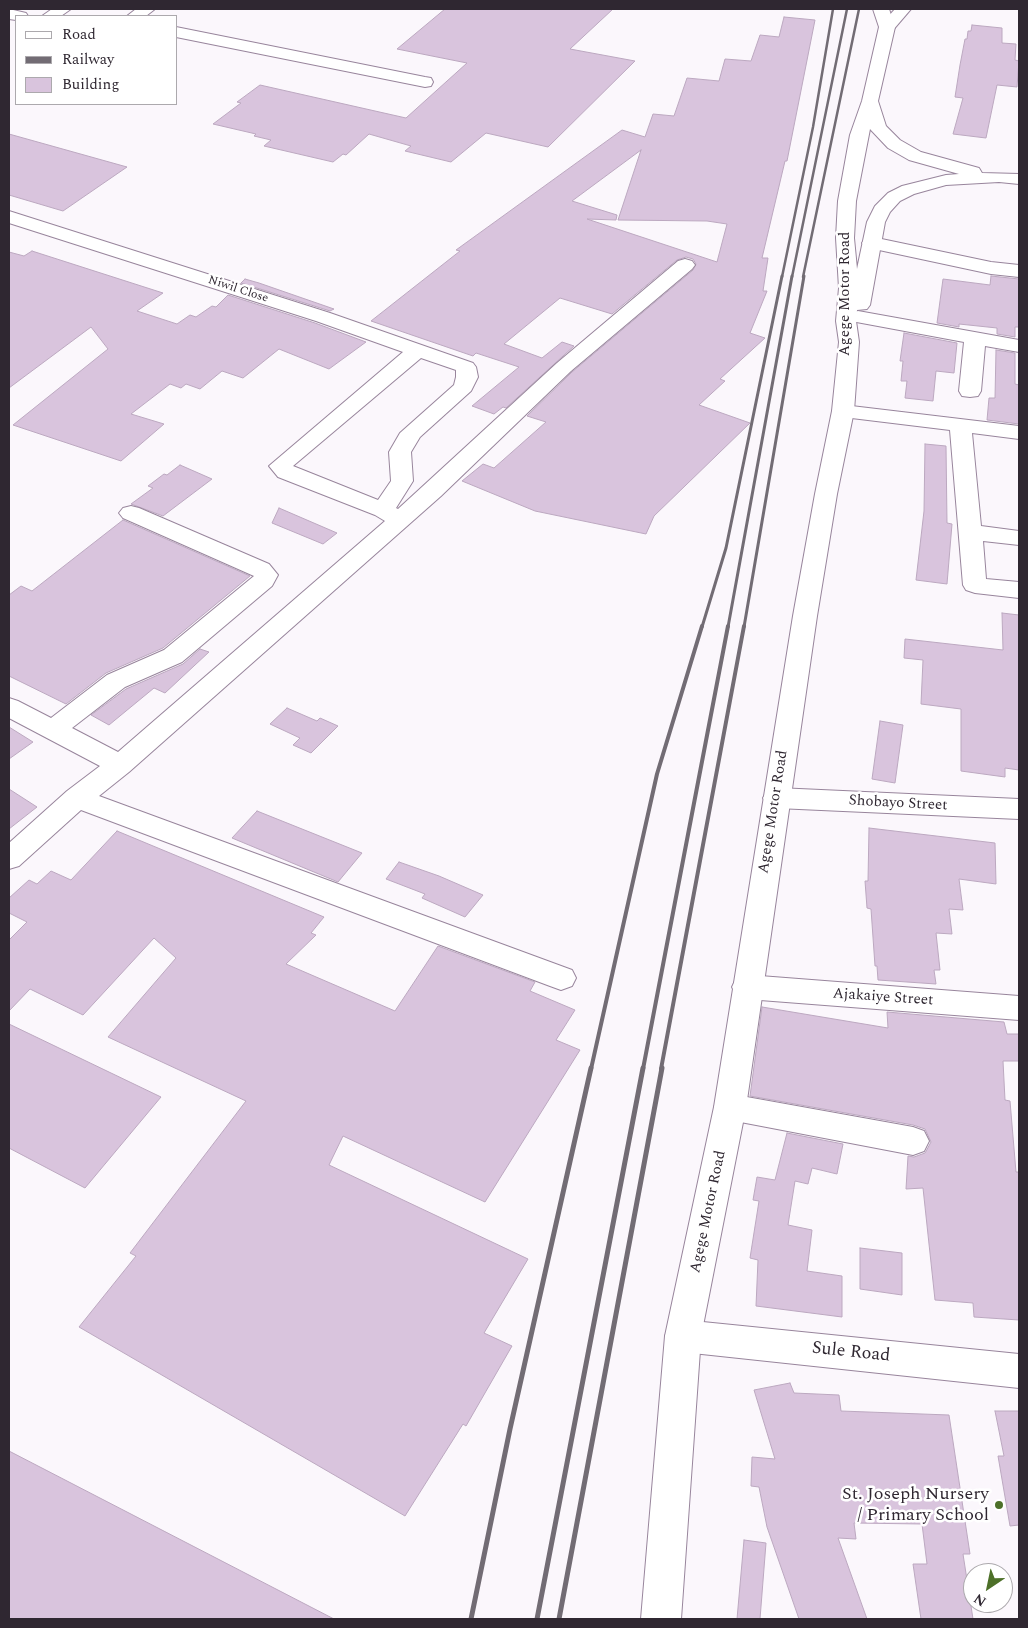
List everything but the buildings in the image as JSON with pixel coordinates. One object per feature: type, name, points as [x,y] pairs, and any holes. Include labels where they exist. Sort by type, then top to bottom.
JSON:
[{"type":"main road","points":[[52,15],[63,9]]},
{"type":"main road","points":[[881,9],[887,27],[903,9]]},
{"type":"main road","name":"Agege Motor Road","points":[[661,1619],[683,1336],[730,1107],[776,798],[824,504],[843,411],[853,330],[846,321],[849,288],[845,238],[847,201],[859,135],[870,101],[887,27]]},
{"type":"main road","points":[[178,32],[425,82]]},
{"type":"main road","points":[[870,101],[878,128],[894,144],[915,156],[944,165],[999,177],[1019,179]]},
{"type":"main road","points":[[999,177],[946,180],[908,190],[894,197],[882,210],[876,222],[853,330],[975,338],[1019,346]]},
{"type":"main road","name":"Niwil Close","points":[[9,217],[323,317],[466,367],[467,377],[464,387],[411,433],[400,452],[402,481],[392,515]]},
{"type":"main road","points":[[872,243],[991,268],[1019,271]]},
{"type":"main road","points":[[9,859],[77,798],[120,765],[392,515],[685,265]]},
{"type":"main road","points":[[970,391],[975,338]]},
{"type":"main road","points":[[392,515],[286,472],[280,466],[417,350]]},
{"type":"main road","points":[[843,411],[1019,432]]},
{"type":"main road","points":[[963,426],[961,430],[975,585],[1019,590]]},
{"type":"main road","points":[[52,730],[116,681],[173,656],[262,581],[266,575],[261,569],[131,513]]},
{"type":"main road","points":[[970,532],[1019,538]]},
{"type":"main road","points":[[9,707],[120,765]]},
{"type":"main road","points":[[77,798],[561,978]]},
{"type":"main road","name":"Shobayo Street","points":[[776,798],[1019,809]]},
{"type":"main road","name":"Ajakaiye Street","points":[[747,987],[1019,1008]]},
{"type":"main road","points":[[730,1107],[913,1141]]},
{"type":"main road","name":"Sule Road","points":[[683,1336],[1019,1371]]},
{"type":"railway","points":[[782,277],[813,127],[833,9]]},
{"type":"railway","points":[[792,277],[847,9]]},
{"type":"railway","points":[[803,277],[859,9]]},
{"type":"railway","points":[[702,627],[726,548],[782,276]]},
{"type":"railway","points":[[728,627],[792,276]]},
{"type":"railway","points":[[744,627],[804,276]]},
{"type":"railway","points":[[591,1069],[657,774],[702,626]]},
{"type":"railway","points":[[643,1069],[728,626]]},
{"type":"railway","points":[[661,1069],[744,626]]},
{"type":"railway","points":[[471,1619],[510,1429],[591,1068]]},
{"type":"railway","points":[[537,1619],[643,1068]]},
{"type":"railway","points":[[559,1619],[662,1068]]},
{"type":"place","name":"St. Joseph Nursery / Primary School","points":[[999,1505]]}]
